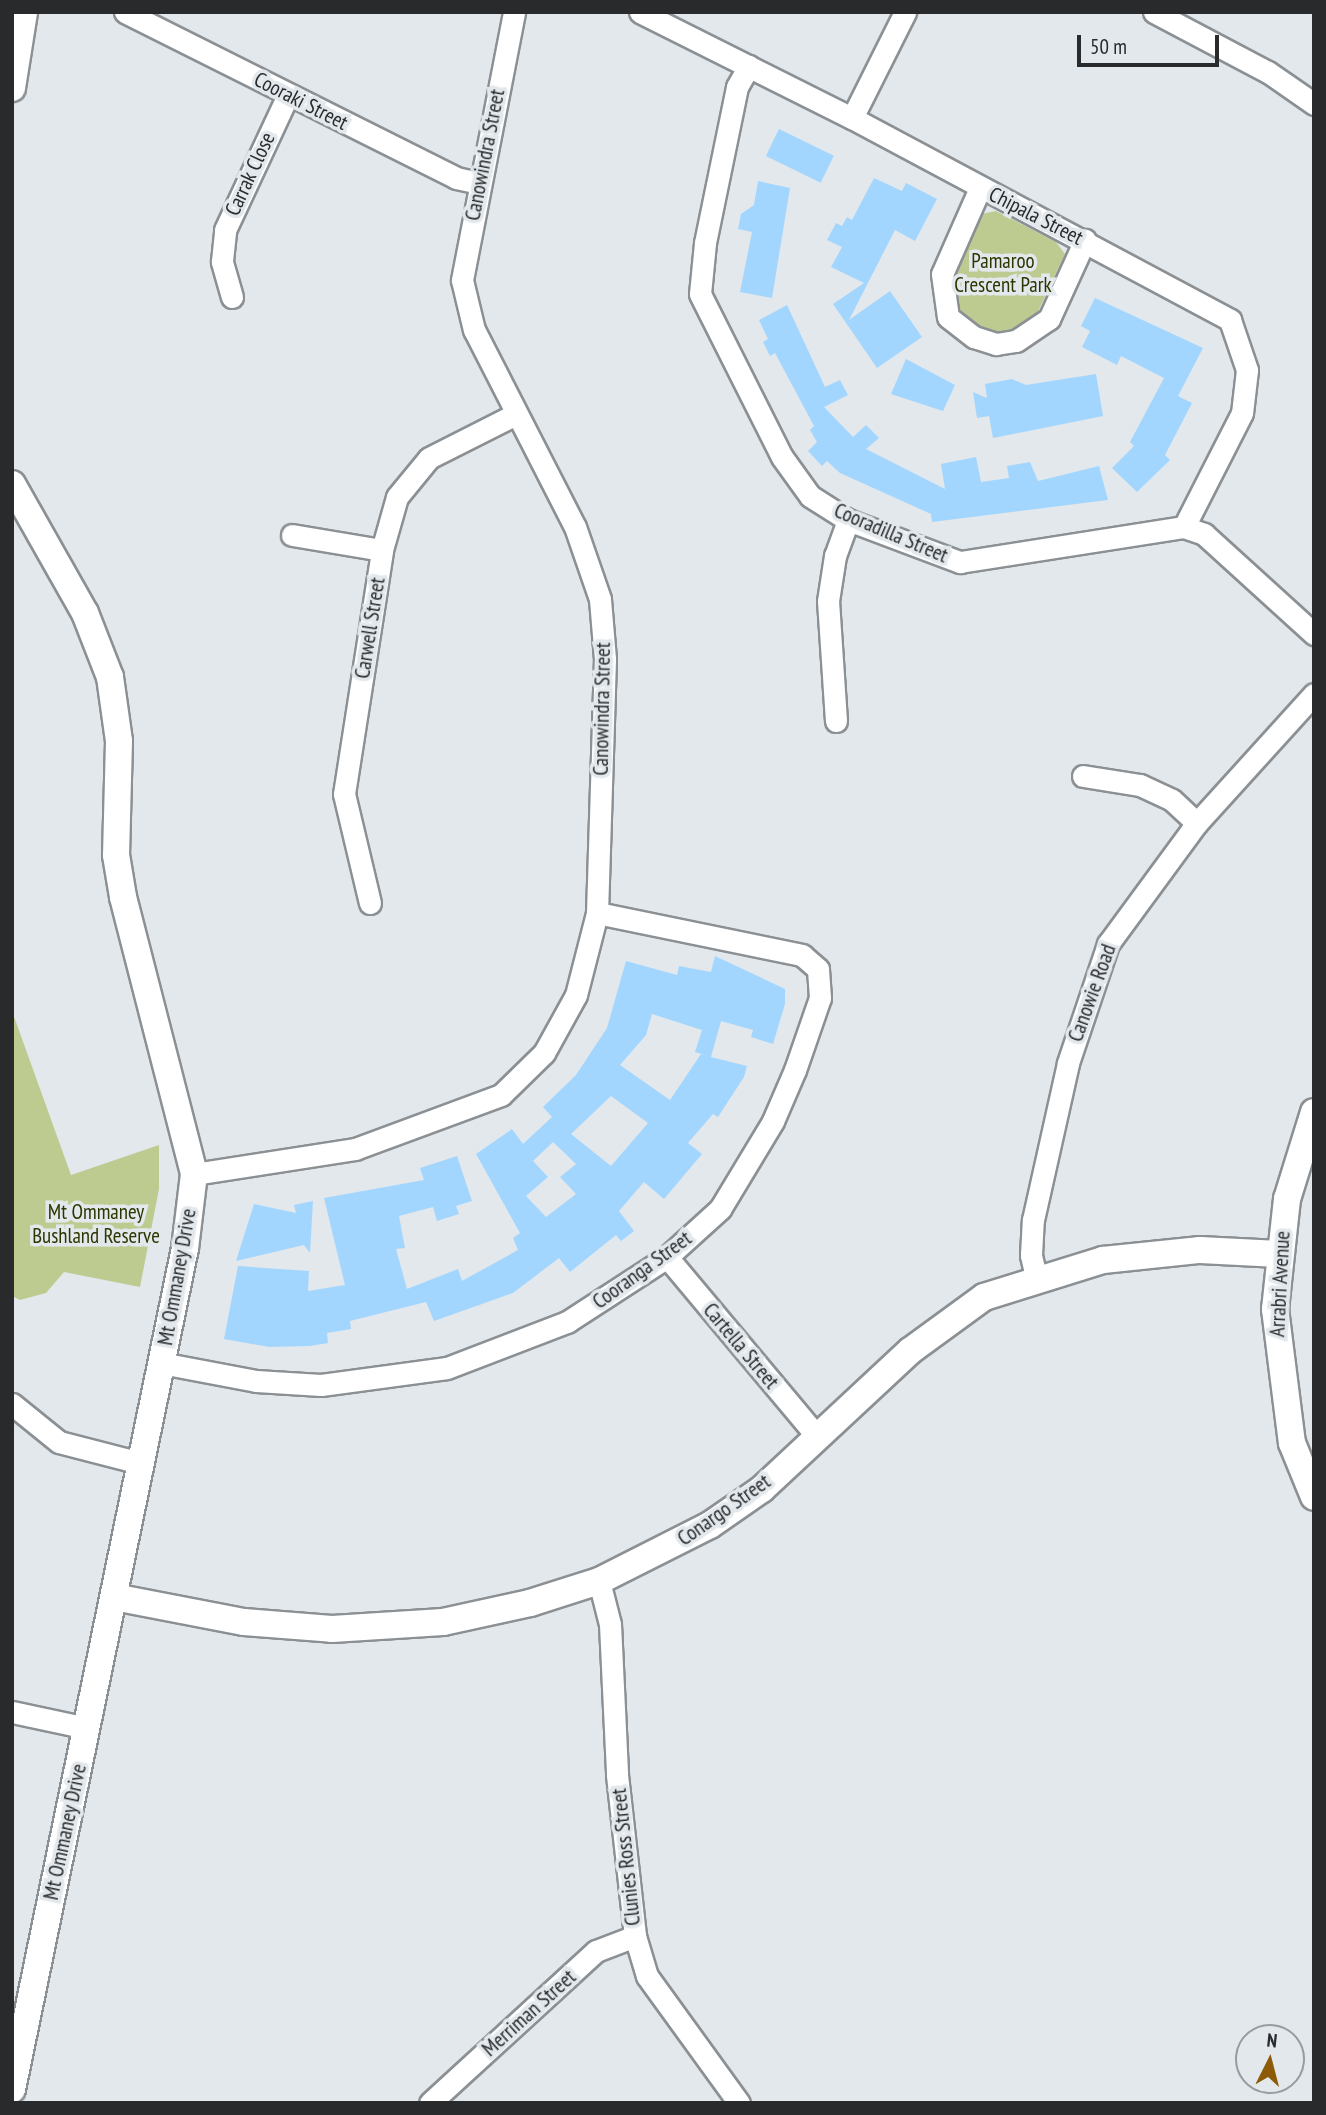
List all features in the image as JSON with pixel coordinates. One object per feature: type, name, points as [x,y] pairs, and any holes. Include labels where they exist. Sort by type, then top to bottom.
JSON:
[{"type":"street","points":[[12,88],[24,12]]},
{"type":"street","name":"Cooraki Street","points":[[125,12],[456,178],[479,183]]},
{"type":"street","name":"Canowindra Street","points":[[194,1174],[355,1149],[500,1095],[544,1053],[576,995],[597,913],[605,659],[600,599],[575,527],[514,415],[464,309],[462,280],[514,12]]},
{"type":"street","name":"Chipala Street","points":[[640,12],[852,118],[980,188],[1206,303],[1230,320],[1243,348],[1247,370],[1237,430],[1184,527]]},
{"type":"street","points":[[852,118],[905,12]]},
{"type":"street","points":[[1158,13],[1268,72],[1314,104]]},
{"type":"street","name":"Cooradilla Street","points":[[749,66],[737,86],[705,243],[700,294],[782,457],[810,496],[848,520],[960,562],[1184,527]]},
{"type":"street","name":"Carrak Close","points":[[232,297],[222,261],[225,230],[288,95]]},
{"type":"street","points":[[980,188],[942,274],[948,317],[974,337],[996,344],[1016,341],[1049,319],[1085,240]]},
{"type":"street","name":"Carwell Street","points":[[370,903],[344,794],[382,550],[397,497],[429,458],[514,415]]},
{"type":"street","name":"Mt Ommaney Drive","points":[[12,484],[85,613],[110,677],[119,741],[116,855],[122,897],[194,1174],[185,1248],[87,1728],[18,2027],[12,2088]]},
{"type":"street","points":[[836,721],[828,601],[835,555],[848,520]]},
{"type":"street","points":[[1184,527],[1204,534],[1314,634]]},
{"type":"street","points":[[292,535],[382,550]]},
{"type":"street","name":"Canowie Road","points":[[1036,1277],[1031,1255],[1033,1220],[1087,996],[1108,944],[1197,823],[1314,694]]},
{"type":"street","points":[[1083,776],[1140,785],[1172,800],[1197,823]]},
{"type":"street","name":"Cooranga Street","points":[[161,1363],[256,1381],[321,1385],[447,1368],[567,1322],[667,1256],[720,1209],[773,1121],[820,998],[818,969],[803,956],[597,913]]},
{"type":"street","name":"Arrabri Avenue","points":[[1314,1112],[1287,1199],[1279,1254],[1277,1352],[1292,1443],[1314,1497]]},
{"type":"street","name":"Conargo Street","points":[[114,1597],[244,1622],[364,1629],[443,1622],[599,1581],[710,1525],[762,1489],[816,1435],[910,1351],[985,1297],[1036,1277],[1103,1260],[1200,1250],[1279,1254]]},
{"type":"street","name":"Cartella Street","points":[[667,1256],[816,1435]]},
{"type":"street","points":[[12,1404],[59,1442],[140,1463]]},
{"type":"street","name":"Clunies Ross Street","points":[[599,1581],[610,1624],[617,1775],[635,1936],[648,1976],[738,2103]]},
{"type":"street","points":[[12,1712],[87,1728]]},
{"type":"street","name":"Merriman Street","points":[[430,2103],[596,1951],[635,1936]]},
{"type":"green space","name":"Pamaroo Crescent Park","points":[[996,211],[1056,242],[1065,254],[1035,318],[1020,332],[998,337],[981,334],[955,313],[951,277],[977,215]]},
{"type":"green space","name":"Mt Ommaney Bushland Reserve","points":[[12,1011],[71,1175],[159,1145],[159,1189],[140,1287],[64,1272],[46,1293],[20,1300],[12,1296]]},
{"type":"building","points":[[779,129],[834,156],[821,183],[766,156]]},
{"type":"building","points":[[874,178],[902,191],[906,183],[937,199],[915,241],[895,230],[849,320],[890,291],[922,337],[877,368],[833,304],[864,283],[831,267],[842,247],[827,240],[836,223],[842,226],[847,217],[852,220]]},
{"type":"building","points":[[758,181],[790,188],[772,298],[740,292],[752,232],[738,229],[741,214],[754,205]]},
{"type":"building","points":[[1095,298],[1203,348],[1178,396],[1192,403],[1165,455],[1170,460],[1137,492],[1112,468],[1134,446],[1130,442],[1164,378],[1121,356],[1117,365],[1082,347],[1090,331],[1081,326]]},
{"type":"building","points":[[787,305],[825,387],[840,380],[848,395],[824,407],[853,437],[866,425],[879,438],[866,449],[945,489],[941,464],[976,457],[981,482],[1009,478],[1007,466],[1030,462],[1038,481],[1099,466],[1108,500],[932,522],[931,514],[840,473],[827,461],[822,466],[808,451],[817,442],[810,430],[814,426],[775,353],[770,356],[763,342],[768,339],[759,320]]},
{"type":"building","points":[[906,359],[955,385],[943,411],[891,394]]},
{"type":"building","points":[[1096,374],[1103,416],[993,438],[989,416],[977,418],[973,392],[987,398],[985,384],[1012,379],[1026,385]]},
{"type":"building","points":[[715,956],[785,989],[785,1004],[773,1044],[751,1037],[753,1030],[721,1021],[711,1057],[747,1066],[744,1077],[718,1117],[713,1114],[688,1143],[702,1154],[664,1199],[644,1182],[619,1211],[634,1231],[621,1241],[616,1235],[570,1272],[559,1258],[513,1293],[434,1321],[426,1302],[350,1321],[351,1329],[327,1333],[328,1343],[269,1347],[224,1339],[238,1266],[309,1271],[308,1291],[345,1285],[324,1198],[424,1180],[420,1168],[457,1156],[472,1201],[456,1206],[459,1214],[437,1221],[433,1207],[399,1216],[405,1248],[396,1249],[407,1289],[458,1269],[462,1281],[518,1250],[513,1238],[520,1233],[476,1154],[512,1129],[523,1144],[552,1117],[543,1107],[576,1075],[607,1028],[626,961],[677,975],[679,966],[711,972]],"holes":[[[652,1014],[702,1030],[695,1052],[709,1056],[701,1054],[670,1100],[620,1065],[646,1035]],[[611,1096],[648,1123],[611,1166],[571,1134]],[[553,1142],[576,1164],[560,1177],[576,1194],[546,1217],[526,1196],[548,1177],[533,1161]]]},
{"type":"building","points":[[313,1201],[310,1253],[304,1245],[236,1261],[254,1204],[296,1213],[294,1205]]}]
